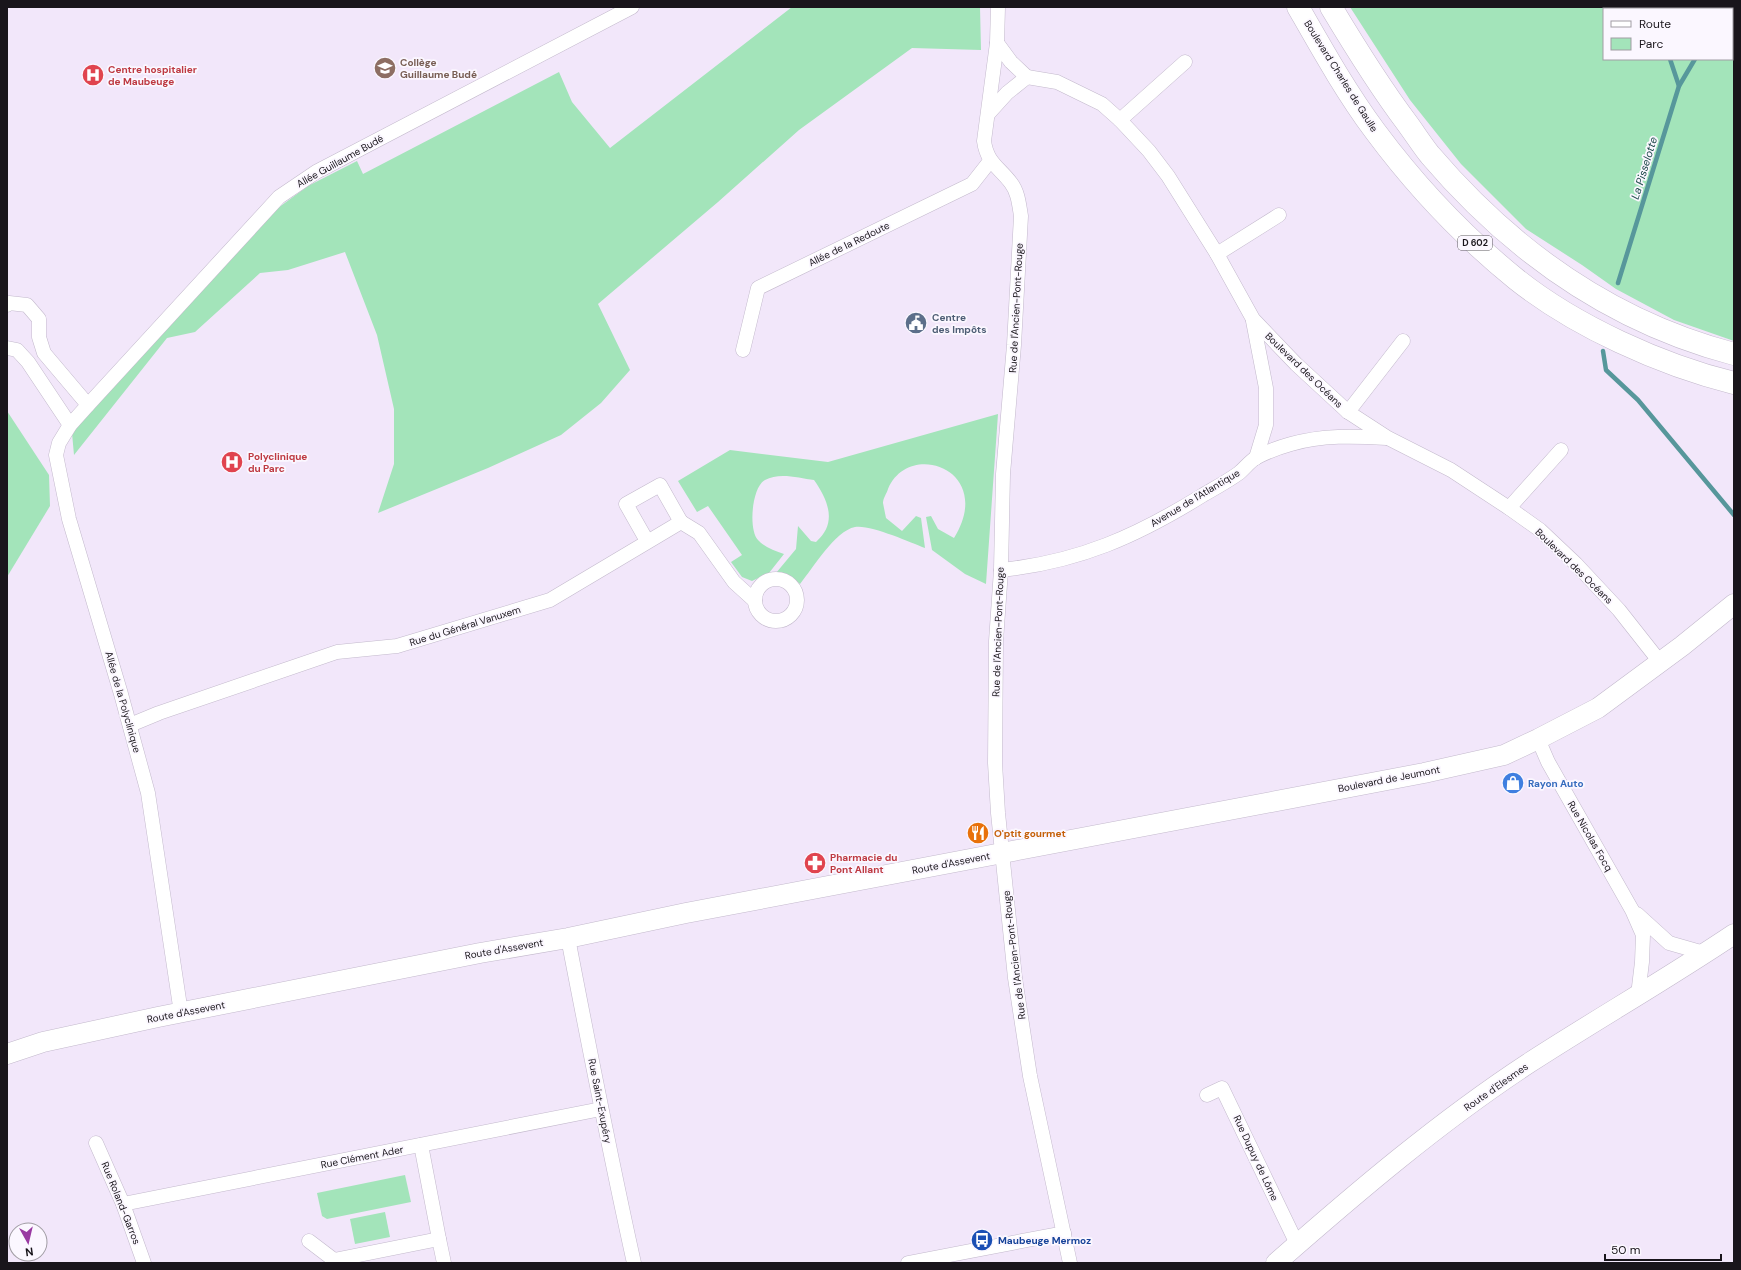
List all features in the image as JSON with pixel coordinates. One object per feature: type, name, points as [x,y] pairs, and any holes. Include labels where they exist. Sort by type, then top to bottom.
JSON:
[{"type":"main road","name":"Boulevard Charles de Gaulle","points":[[1298,7],[1339,77],[1374,130],[1409,175],[1450,219],[1482,250],[1518,280],[1560,309],[1603,333],[1659,358],[1712,377],[1734,383]]},
{"type":"main road","name":"D 602","points":[[1331,7],[1364,63],[1430,155],[1500,228],[1528,251],[1591,294],[1671,333],[1734,354]]},
{"type":"street","name":"Allée Guillaume Budé","points":[[88,405],[279,196],[316,172],[632,7]]},
{"type":"street","name":"Rue de l'Ancien-Pont-Rouge","points":[[998,7],[997,43],[984,141],[986,152],[990,161],[1012,183],[1019,199],[1021,216],[1014,345],[1003,474],[1001,570],[996,641],[995,756],[998,813],[1015,978],[1029,1068],[1070,1263]]},
{"type":"street","points":[[988,114],[1007,93],[1026,77],[1011,62],[997,43]]},
{"type":"street","points":[[1120,120],[1185,62]]},
{"type":"street","name":"Boulevard des Océans","points":[[1026,77],[1057,82],[1102,104],[1120,120],[1149,151],[1168,176],[1217,254],[1252,319],[1296,364],[1348,412],[1388,438],[1451,470],[1540,530],[1576,564],[1619,610],[1660,662]]},
{"type":"street","name":"Allée de la Redoute","points":[[743,350],[758,288],[972,184],[990,161]]},
{"type":"street","points":[[1217,254],[1279,215]]},
{"type":"street","points":[[7,305],[9,303],[27,305],[39,319],[39,337],[44,353],[88,405]]},
{"type":"street","points":[[1252,319],[1266,388],[1266,425],[1256,458]]},
{"type":"street","points":[[1348,412],[1402,341]]},
{"type":"street","points":[[7,348],[17,350],[28,362],[70,425]]},
{"type":"street","name":"Allée de la Polyclinique","points":[[88,405],[70,425],[59,443],[56,455],[69,519],[130,725],[148,793],[181,1013]]},
{"type":"street","name":"Avenue de l'Atlantique","points":[[1001,570],[1043,564],[1074,557],[1137,532],[1176,512],[1238,473],[1256,458],[1290,444],[1316,438],[1354,436],[1388,438]]},
{"type":"street","points":[[1509,508],[1561,450]]},
{"type":"street","points":[[648,541],[626,504],[660,485],[681,522],[699,533],[734,582],[755,601]]},
{"type":"street","name":"Rue du Général Vanuxem","points":[[130,725],[159,713],[337,652],[398,646],[550,600],[681,522]]},
{"type":"street","name":"Boulevard de Jeumont","points":[[1002,853],[1424,773],[1504,754],[1538,739],[1598,708],[1682,646],[1734,604]]},
{"type":"street","name":"Rue Nicolas Focq","points":[[1538,739],[1548,762],[1632,910],[1643,935],[1642,962],[1638,995]]},
{"type":"street","name":"Route d'Assevent","points":[[7,1054],[43,1042],[181,1013],[480,953],[568,938],[696,911],[1002,853]]},
{"type":"street","name":"Rue Nicolas Focq","points":[[1632,910],[1669,942],[1704,953]]},
{"type":"street","name":"Route d'Elesmes","points":[[1286,1256],[1416,1144],[1529,1063],[1734,934]]},
{"type":"street","name":"Rue Saint-Exupéry","points":[[568,938],[584,1013],[601,1109],[634,1263]]},
{"type":"street","name":"Rue Dupuy de Lôme","points":[[1207,1095],[1222,1088],[1286,1256]]},
{"type":"street","name":"Rue Clément Ader","points":[[123,1204],[601,1109]]},
{"type":"street","name":"Rue Roland-Garros","points":[[96,1143],[123,1204],[144,1263]]},
{"type":"street","points":[[421,1145],[444,1263]]},
{"type":"street","points":[[908,1263],[1064,1233]]},
{"type":"street","points":[[309,1241],[334,1261],[439,1239]]},
{"type":"green space","points":[[792,7],[980,7],[981,50],[912,48],[799,130],[718,202],[598,304],[630,370],[601,403],[561,435],[488,468],[378,513],[394,464],[394,409],[377,335],[345,252],[288,270],[260,273],[195,332],[167,338],[74,455],[72,433],[267,216],[308,186],[357,161],[363,174],[559,72],[572,102],[610,148]]},
{"type":"green space","points":[[1350,7],[1734,7],[1734,341],[1674,320],[1616,289],[1526,229],[1461,164],[1410,100]]},
{"type":"green space","points":[[7,411],[49,475],[50,506],[7,577]]},
{"type":"green space","points":[[998,414],[986,584],[965,574],[932,550],[926,517],[931,516],[938,529],[954,538],[964,514],[964,495],[957,479],[945,469],[929,465],[913,466],[899,474],[884,497],[883,503],[886,518],[902,531],[916,516],[921,518],[925,548],[870,528],[855,527],[847,530],[832,543],[800,584],[790,576],[776,573],[796,549],[798,526],[811,541],[816,542],[823,535],[827,527],[829,519],[827,503],[814,480],[789,476],[776,476],[765,480],[761,484],[754,499],[752,518],[755,535],[763,545],[784,554],[769,573],[752,581],[742,577],[731,562],[742,555],[708,506],[697,512],[678,481],[730,450],[828,462]]},
{"type":"green space","points":[[405,1175],[411,1202],[327,1219],[322,1216],[317,1193]]},
{"type":"green space","points":[[385,1212],[390,1237],[355,1244],[350,1219]]},
{"type":"waterway","name":"La Pisselotte","points":[[1670,60],[1679,86]]},
{"type":"waterway","name":"La Pisselotte","points":[[1618,283],[1679,86],[1694,60]]},
{"type":"waterway","name":"La Pisselotte","points":[[1603,351],[1606,370],[1638,400],[1734,515]]},
{"type":"place","name":"Collège Guillaume Budé","points":[[385,68]]},
{"type":"place","name":"Centre hospitalier de Maubeuge","points":[[93,75]]},
{"type":"place","name":"Centre des Impôts","points":[[916,323]]},
{"type":"place","name":"Polyclinique du Parc","points":[[232,462]]},
{"type":"place","name":"Rayon Auto","points":[[1513,783]]},
{"type":"place","name":"O'ptit gourmet","points":[[978,833]]},
{"type":"place","name":"Pharmacie du Pont Allant","points":[[815,863]]},
{"type":"place","name":"Maubeuge Mermoz","points":[[982,1240]]}]
